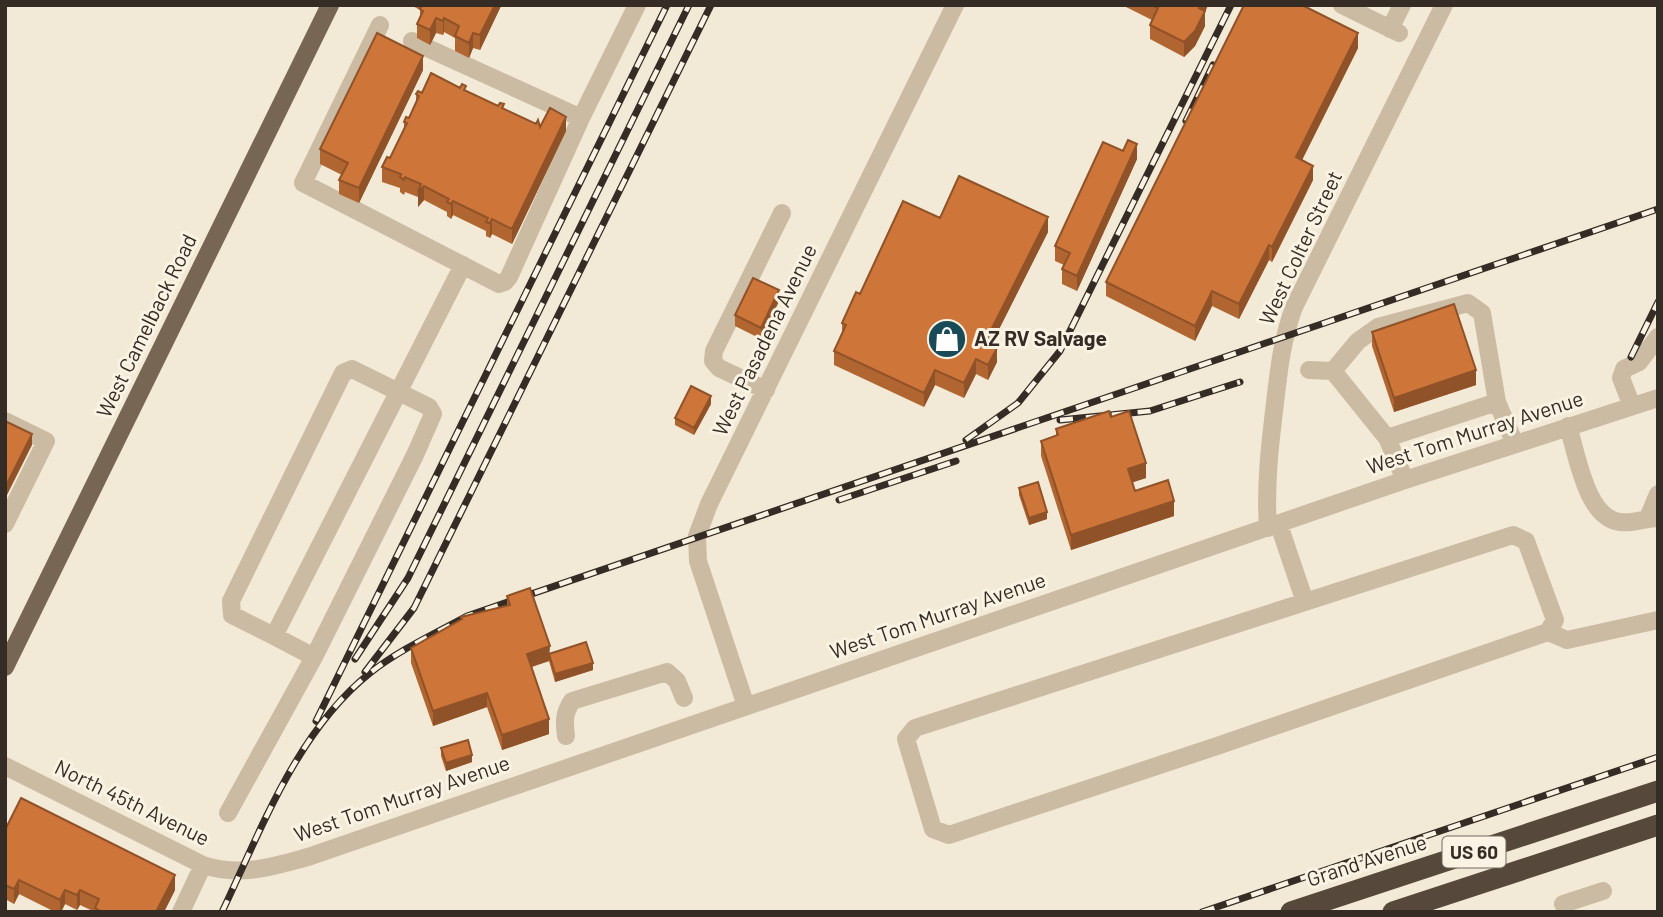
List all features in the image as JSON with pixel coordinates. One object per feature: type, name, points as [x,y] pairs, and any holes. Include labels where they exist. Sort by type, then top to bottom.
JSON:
[{"type":"highway","name":"Grand Avenue","points":[[1291,912],[1658,791]]},
{"type":"highway","name":"US 60","points":[[1393,912],[1658,825]]},
{"type":"main road","name":"West Camelback Road","points":[[5,667],[331,5]]},
{"type":"street","points":[[380,25],[303,183],[499,284],[505,282],[637,5]]},
{"type":"street","name":"West Pasadena Avenue","points":[[746,706],[698,561],[698,536],[709,505],[955,5]]},
{"type":"street","points":[[1342,5],[1394,31],[1402,5]]},
{"type":"street","name":"West Colter Street","points":[[1305,602],[1267,504],[1272,429],[1283,336],[1294,307],[1444,5]]},
{"type":"street","points":[[412,41],[582,118]]},
{"type":"street","points":[[766,390],[719,368],[713,360],[714,351],[782,213]]},
{"type":"street","points":[[274,636],[463,265]]},
{"type":"street","points":[[1333,371],[1358,341],[1378,327],[1468,303],[1482,313],[1497,402],[1514,444]]},
{"type":"street","points":[[1632,406],[1621,378],[1624,369],[1639,362],[1658,337]]},
{"type":"street","points":[[228,813],[314,657],[432,421],[433,414],[429,407],[352,369],[343,373],[231,601],[232,615],[314,657]]},
{"type":"street","points":[[1310,370],[1333,371],[1387,438],[1405,480]]},
{"type":"street","name":"West Tom Murray Avenue","points":[[241,872],[269,868],[308,857],[1405,480],[1655,398]]},
{"type":"street","points":[[1387,438],[1497,402]]},
{"type":"street","points":[[5,421],[46,441],[5,524]]},
{"type":"street","points":[[1568,426],[1593,504],[1601,513],[1620,523],[1653,518],[1658,494]]},
{"type":"street","points":[[1513,535],[1526,541],[1555,620],[1548,632],[1220,746],[949,835],[933,829],[906,739],[915,728],[1305,602],[1513,535]]},
{"type":"street","points":[[1548,632],[1567,640],[1658,620]]},
{"type":"street","points":[[566,736],[566,709],[572,701],[667,672],[677,681],[684,698]]},
{"type":"street","name":"North 45th Avenue","points":[[5,766],[203,865],[241,872]]},
{"type":"street","points":[[181,912],[203,865]]},
{"type":"street","points":[[1563,904],[1585,905],[1603,891]]},
{"type":"building","points":[[422,5],[495,5],[480,35],[473,33],[469,43],[455,36],[459,26],[444,18],[443,21],[436,18],[430,30],[417,24],[423,11],[420,9]]},
{"type":"building","points":[[1152,5],[1201,5],[1199,8],[1205,11],[1195,31],[1184,42],[1150,25],[1158,8]]},
{"type":"building","points":[[1244,5],[1302,5],[1358,33],[1296,157],[1313,166],[1272,247],[1269,245],[1239,304],[1212,291],[1195,326],[1106,282]]},
{"type":"building","points":[[377,33],[423,56],[359,188],[339,180],[348,163],[320,149]]},
{"type":"building","points":[[431,73],[460,88],[462,84],[466,86],[464,90],[498,106],[500,103],[504,104],[502,108],[536,124],[538,120],[540,127],[550,108],[566,117],[512,229],[492,219],[490,223],[486,222],[488,218],[453,201],[451,204],[447,202],[449,199],[424,186],[418,192],[421,184],[405,177],[404,180],[400,177],[401,174],[382,167],[387,157],[390,158],[407,123],[404,122],[406,117],[409,118],[419,96],[416,94],[418,91],[422,93]]},
{"type":"building","points":[[1128,140],[1137,144],[1077,276],[1062,269],[1070,253],[1055,246],[1103,142],[1123,151]]},
{"type":"building","points":[[959,176],[1048,217],[985,342],[997,348],[988,365],[976,359],[964,383],[935,370],[924,393],[834,351],[846,325],[842,323],[856,292],[860,294],[903,201],[940,218]]},
{"type":"building","points":[[753,278],[779,290],[761,328],[735,315]]},
{"type":"building","points":[[1454,304],[1476,370],[1394,398],[1372,332]]},
{"type":"building","points":[[691,386],[711,396],[694,428],[675,418]]},
{"type":"building","points":[[1109,411],[1111,417],[1129,411],[1146,463],[1128,469],[1135,491],[1168,480],[1174,501],[1071,535],[1041,441],[1058,435],[1056,429]]},
{"type":"building","points":[[5,421],[32,434],[5,488]]},
{"type":"building","points":[[1038,482],[1047,512],[1029,518],[1019,488]]},
{"type":"building","points":[[530,588],[550,646],[527,654],[549,719],[502,735],[487,693],[433,711],[411,648],[462,619],[461,617],[510,605],[507,596]]},
{"type":"building","points":[[586,642],[593,663],[555,674],[549,654]]},
{"type":"building","points":[[468,740],[472,755],[446,763],[441,748]]},
{"type":"building","points":[[21,798],[175,875],[156,912],[102,912],[95,908],[99,899],[80,890],[77,895],[65,890],[60,900],[19,880],[14,889],[5,885],[5,830]]},
{"type":"railway","points":[[316,721],[667,5]]},
{"type":"railway","points":[[355,659],[408,578],[689,5]]},
{"type":"railway","points":[[365,672],[414,608],[711,5]]},
{"type":"railway","points":[[966,440],[1018,403],[1060,351],[1231,5]]},
{"type":"railway","points":[[1186,121],[1213,65]]},
{"type":"railway","points":[[222,912],[283,783],[322,723],[344,697],[370,673],[393,657],[467,616],[1658,209]]},
{"type":"railway","points":[[1631,357],[1658,302]]},
{"type":"railway","points":[[1060,420],[1150,411],[1240,382]]},
{"type":"railway","points":[[839,500],[956,461]]},
{"type":"railway","points":[[1202,912],[1658,757]]},
{"type":"place","name":"AZ RV Salvage","points":[[947,339]]}]
